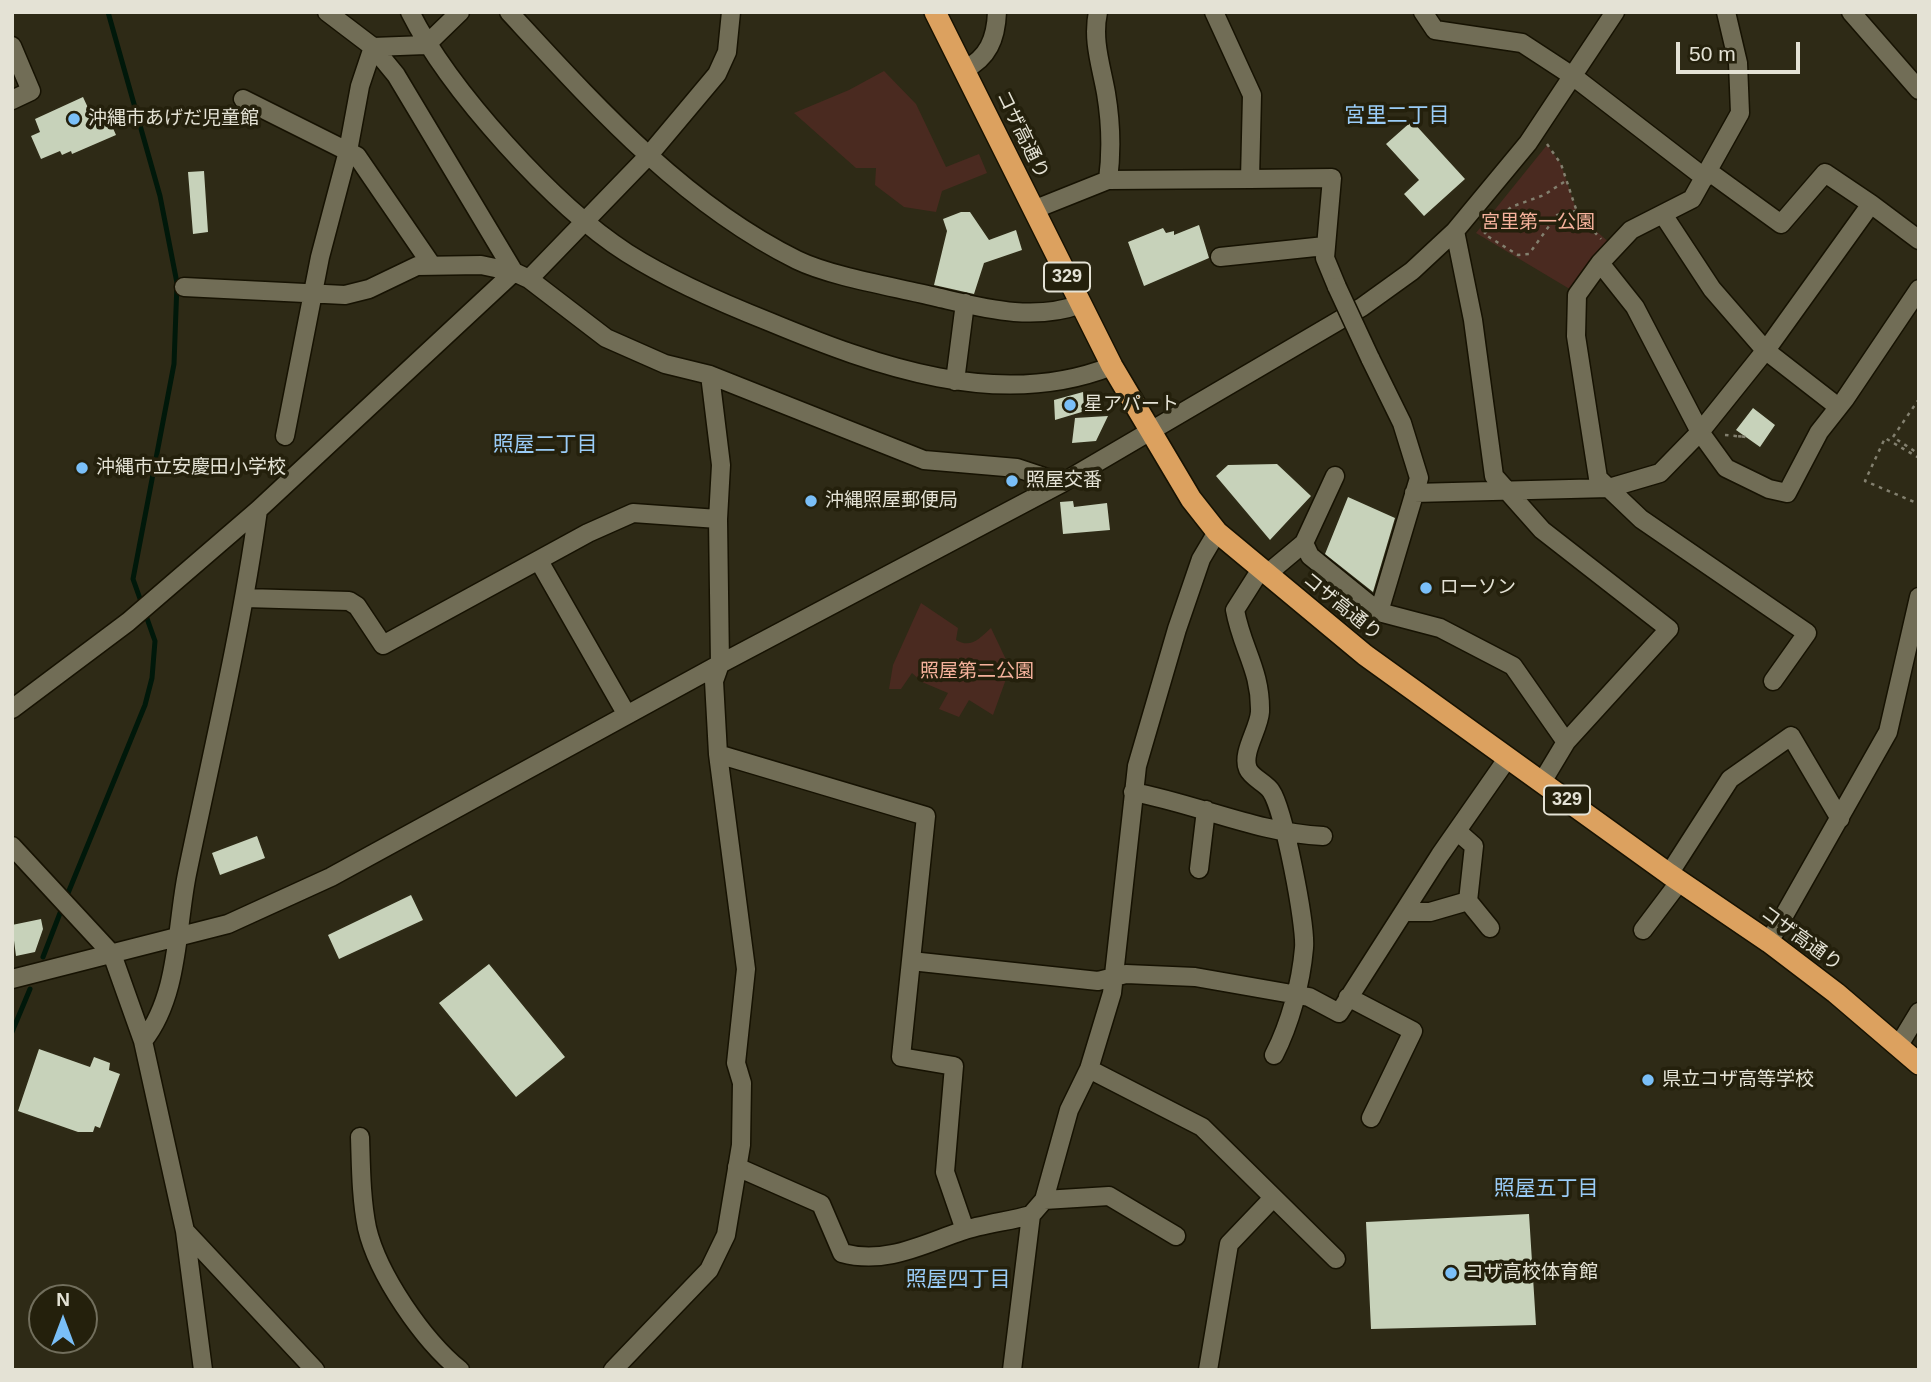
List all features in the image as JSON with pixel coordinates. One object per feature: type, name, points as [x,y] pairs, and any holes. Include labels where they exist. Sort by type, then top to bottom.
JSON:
[{"type":"highway","name":"コザ高通り","points":[[935,12],[1112,366],[1191,499],[1217,532],[1328,626],[1507,759],[1769,942],[1899,1045],[1919,1064]]},
{"type":"street","points":[[327,12],[373,47],[396,75],[521,276]]},
{"type":"street","points":[[410,12],[426,45],[498,136],[584,221],[628,254],[726,304],[850,355],[955,381],[1010,384],[1056,381],[1112,366]]},
{"type":"street","points":[[373,47],[426,45],[460,12]]},
{"type":"street","points":[[509,12],[575,83],[692,193],[799,261],[1015,314],[1060,312],[1081,304]]},
{"type":"street","points":[[12,709],[128,622],[584,221],[649,155],[717,74],[727,52],[731,12]]},
{"type":"street","points":[[964,70],[982,61],[996,29],[997,12]]},
{"type":"street","points":[[1098,12],[1093,33],[1110,116],[1112,149],[1108,180]]},
{"type":"street","points":[[1214,12],[1252,95],[1250,178]]},
{"type":"street","points":[[1423,12],[1435,30],[1522,43],[1574,76],[1706,174],[1781,224],[1825,173],[1919,240]]},
{"type":"street","points":[[12,979],[228,924],[320,882],[720,664],[1062,483],[1362,307],[1412,271],[1455,231],[1528,143],[1615,12]]},
{"type":"street","points":[[1726,12],[1738,63],[1740,113],[1692,199],[1664,216],[1631,230],[1600,263],[1577,295],[1576,336],[1598,478],[1641,519],[1807,633],[1773,681]]},
{"type":"street","points":[[1851,12],[1919,90]]},
{"type":"street","points":[[12,46],[31,91],[12,100]]},
{"type":"street","points":[[285,436],[320,257],[348,151],[360,86],[373,47]]},
{"type":"street","points":[[243,99],[357,156],[431,264]]},
{"type":"street","points":[[1034,210],[1108,180],[1332,178],[1325,258],[1402,422],[1419,478],[1379,612]]},
{"type":"street","points":[[1414,493],[1609,488],[1660,473],[1700,432],[1765,350],[1871,204]]},
{"type":"street","points":[[1664,216],[1712,289],[1765,350],[1837,406]]},
{"type":"street","points":[[1455,231],[1473,320],[1494,476],[1542,530],[1669,629],[1566,741],[1542,782]]},
{"type":"street","points":[[1220,257],[1325,246]]},
{"type":"street","points":[[1600,263],[1635,307],[1700,432],[1726,468],[1769,489],[1787,493],[1819,432],[1919,289]]},
{"type":"street","points":[[184,288],[345,295],[369,289],[417,266],[481,265],[521,276],[607,338],[665,364],[710,375],[924,460],[1017,468],[1062,483]]},
{"type":"street","points":[[955,381],[965,303]]},
{"type":"street","points":[[613,1370],[709,1270],[726,1235],[741,1145],[741,1083],[736,1063],[746,969],[718,754],[714,681],[720,664],[718,519],[722,466],[710,375]]},
{"type":"street","points":[[1274,1055],[1287,1029],[1305,946],[1287,835],[1271,791],[1248,770],[1247,759],[1260,715],[1258,677],[1239,634],[1235,610],[1264,572],[1304,543],[1335,476]]},
{"type":"street","points":[[143,1041],[158,1022],[180,935],[186,879],[245,598],[258,510]]},
{"type":"street","points":[[245,598],[349,601],[357,606],[383,645],[588,533],[633,513],[718,519]]},
{"type":"street","points":[[1012,1370],[1031,1215],[1044,1200],[1069,1110],[1089,1069],[1112,993],[1133,792],[1159,682],[1201,559],[1217,532]]},
{"type":"street","points":[[1304,543],[1310,556],[1379,612],[1440,628],[1513,666],[1566,741]]},
{"type":"street","points":[[539,561],[627,715]]},
{"type":"street","points":[[1769,942],[1888,732],[1919,597]]},
{"type":"street","points":[[1643,930],[1730,779],[1791,736],[1840,819]]},
{"type":"street","points":[[718,754],[926,816],[901,1057],[954,1066],[945,1172],[965,1230]]},
{"type":"street","points":[[911,961],[1098,981],[1145,974],[1195,977],[1309,997],[1339,1013],[1507,759]]},
{"type":"street","points":[[1133,792],[1206,810],[1287,835],[1323,836]]},
{"type":"street","points":[[1199,869],[1206,810]]},
{"type":"street","points":[[1457,831],[1474,846],[1468,901],[1490,928]]},
{"type":"street","points":[[12,846],[89,933],[112,954],[143,1041],[185,1231],[203,1370]]},
{"type":"street","points":[[1404,912],[1430,912],[1468,901]]},
{"type":"street","points":[[1348,997],[1413,1031],[1371,1118]]},
{"type":"street","points":[[1899,1045],[1919,1012]]},
{"type":"street","points":[[1089,1069],[1202,1127],[1336,1259]]},
{"type":"street","points":[[360,1137],[362,1188],[368,1230],[405,1308],[460,1370]]},
{"type":"street","points":[[737,1167],[821,1204],[842,1253],[884,1256],[920,1248],[965,1230],[1031,1215]]},
{"type":"street","points":[[1044,1200],[1109,1196],[1177,1236]]},
{"type":"street","points":[[1208,1370],[1228,1244],[1273,1198]]},
{"type":"street","points":[[185,1231],[314,1370]]},
{"type":"path","points":[[1542,139],[1561,164],[1564,182],[1576,211],[1601,239]]},
{"type":"path","points":[[1564,182],[1544,195],[1511,207],[1484,234],[1518,255],[1529,254],[1557,215],[1576,211]]},
{"type":"path","points":[[1919,397],[1893,437],[1919,456]]},
{"type":"path","points":[[1720,435],[1746,437],[1735,436]]},
{"type":"path","points":[[1919,456],[1885,438],[1865,481],[1919,504]]},
{"type":"green space","points":[[884,71],[916,104],[946,167],[979,154],[987,173],[942,191],[936,212],[904,207],[875,185],[876,168],[856,168],[794,113],[849,90]]},
{"type":"green space","name":"宮里第一公園","points":[[1547,145],[1561,164],[1578,215],[1611,244],[1573,291],[1476,233]]},
{"type":"green space","name":"照屋第二公園","points":[[921,603],[958,628],[956,640],[961,642],[971,643],[991,628],[1010,668],[993,715],[969,700],[959,717],[939,709],[948,693],[922,682],[912,673],[901,689],[889,689],[893,665]]},
{"type":"building","points":[[83,97],[89,110],[104,108],[116,135],[72,154],[71,151],[62,155],[60,151],[41,159],[31,136],[40,132],[35,119]]},
{"type":"building","points":[[1412,121],[1465,179],[1424,216],[1404,194],[1419,180],[1386,144]]},
{"type":"building","points":[[204,171],[208,232],[193,234],[188,172]]},
{"type":"building","points":[[961,212],[970,212],[989,240],[1016,230],[1022,250],[984,263],[974,294],[934,285],[947,231],[943,219]]},
{"type":"building","points":[[1199,225],[1209,258],[1144,286],[1128,242],[1163,228],[1166,233],[1174,231],[1174,235]]},
{"type":"building","name":"星アパート","points":[[1083,392],[1085,411],[1055,420],[1054,400]]},
{"type":"building","points":[[1753,408],[1775,425],[1760,447],[1736,430]]},
{"type":"building","points":[[1108,416],[1096,441],[1072,443],[1075,418]]},
{"type":"building","points":[[1277,464],[1311,496],[1270,540],[1216,476],[1228,465]]},
{"type":"building","points":[[1348,497],[1395,518],[1373,592],[1325,554]]},
{"type":"building","points":[[1073,501],[1074,507],[1107,503],[1110,530],[1063,534],[1060,502]]},
{"type":"building","points":[[257,836],[265,858],[220,875],[212,853]]},
{"type":"building","points":[[411,895],[423,920],[339,959],[328,935]]},
{"type":"building","points":[[41,919],[43,929],[35,952],[16,956],[12,925]]},
{"type":"building","points":[[489,964],[565,1057],[516,1097],[439,1003]]},
{"type":"building","points":[[39,1049],[90,1067],[94,1057],[110,1063],[109,1070],[120,1074],[100,1128],[95,1126],[93,1132],[78,1132],[18,1111]]},
{"type":"building","name":"コザ高校体育館","points":[[1529,1214],[1536,1325],[1371,1329],[1366,1222]]},
{"type":"waterway","points":[[66,898],[145,705],[152,678],[155,641],[133,579],[174,364],[177,283],[160,196],[108,12]]},
{"type":"waterway","points":[[43,957],[62,908]]},
{"type":"waterway","points":[[12,1032],[30,989]]},
{"type":"place","name":"沖縄市あげだ児童館","points":[[74,119]]},
{"type":"place","name":"星アパート","points":[[1070,405]]},
{"type":"place","name":"沖縄市立安慶田小学校","points":[[82,468]]},
{"type":"place","name":"照屋交番","points":[[1012,481]]},
{"type":"place","name":"沖縄照屋郵便局","points":[[811,501]]},
{"type":"place","name":"ローソン","points":[[1426,588]]},
{"type":"place","name":"県立コザ高等学校","points":[[1648,1080]]},
{"type":"place","name":"コザ高校体育館","points":[[1451,1273]]},
{"type":"district","name":"宮里二丁目","points":[[1397,116]]},
{"type":"district","name":"照屋二丁目","points":[[545,445]]},
{"type":"district","name":"照屋五丁目","points":[[1546,1189]]},
{"type":"district","name":"照屋四丁目","points":[[958,1280]]}]
